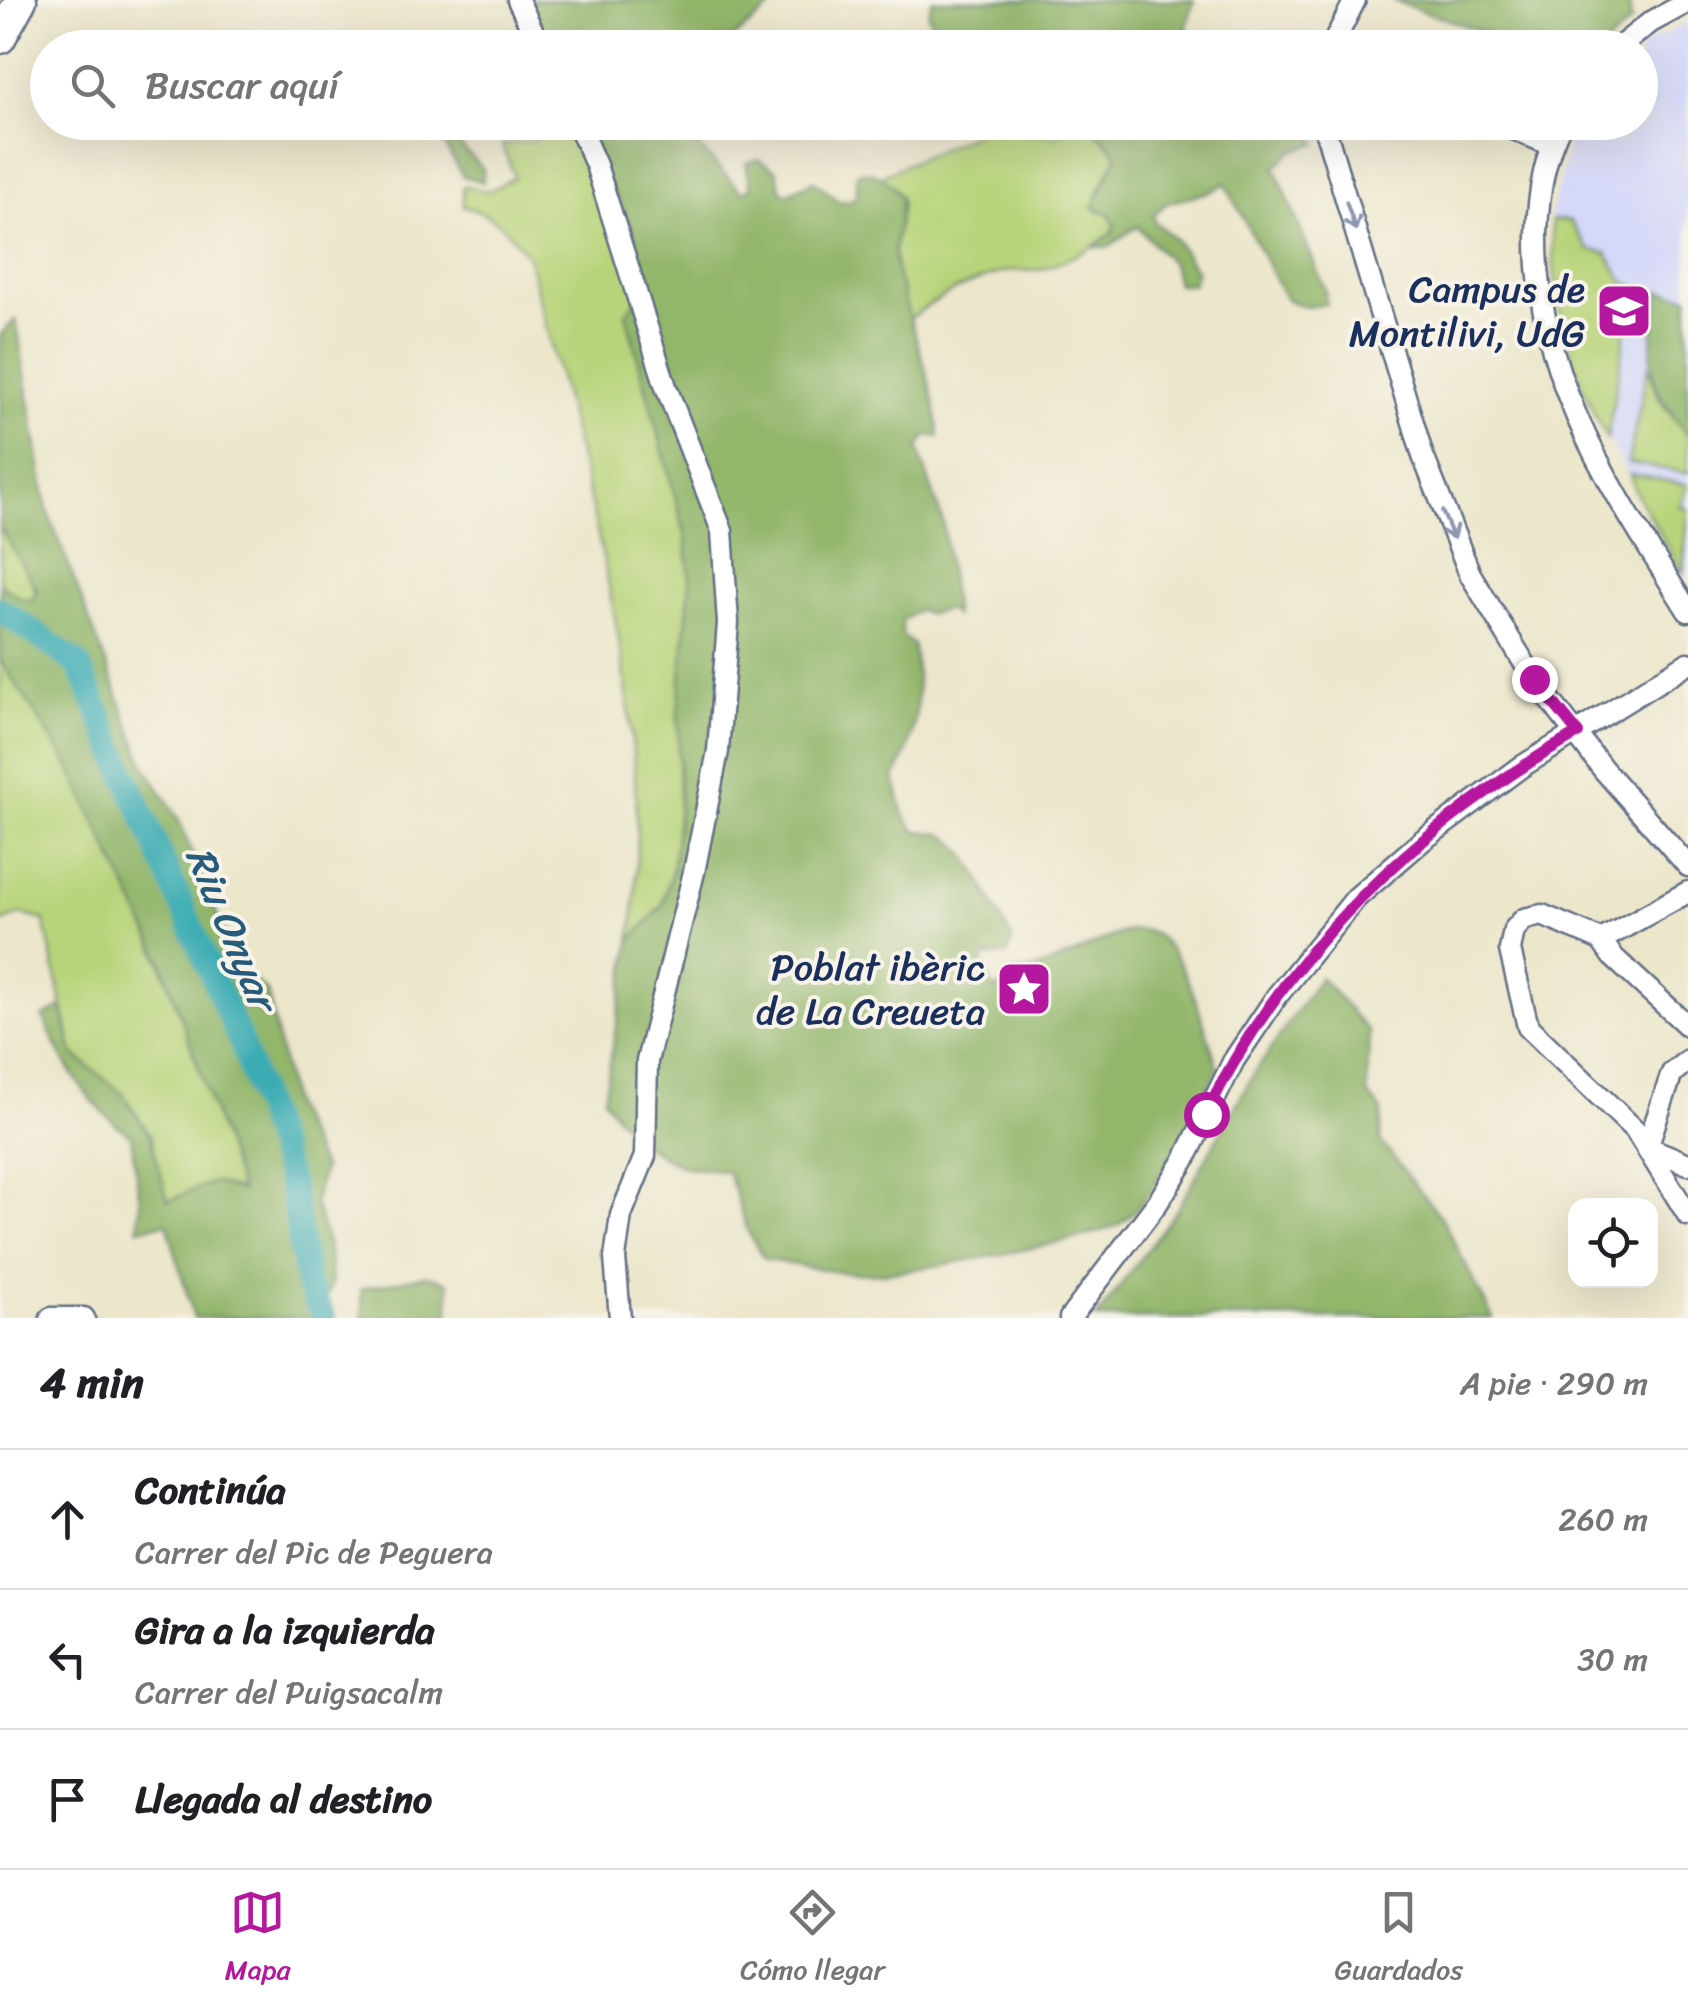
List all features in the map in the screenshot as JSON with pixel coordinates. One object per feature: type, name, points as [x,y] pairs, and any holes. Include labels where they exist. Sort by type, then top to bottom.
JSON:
[{"type":"highway","points":[[0,38],[21,0]]},
{"type":"street","points":[[518,0],[532,30]]},
{"type":"street","points":[[1340,30],[1355,0]]},
{"type":"street","points":[[1641,30],[1688,2]]},
{"type":"street","points":[[585,140],[666,388],[722,531],[728,624],[718,751],[694,872],[647,1060],[645,1156],[621,1215],[616,1258],[620,1318]]},
{"type":"street","points":[[1328,140],[1446,522],[1470,574],[1526,665],[1688,866]]},
{"type":"street","points":[[1539,140],[1551,145]]},
{"type":"street","points":[[1553,140],[1542,179],[1536,280],[1558,375],[1590,452],[1688,612]]},
{"type":"street","points":[[1070,1318],[1158,1202],[1234,1060],[1266,1012],[1356,898],[1412,849],[1521,767],[1688,664]]},
{"type":"street","points":[[1601,940],[1688,892]]},
{"type":"street","points":[[1688,1026],[1612,956],[1601,940],[1542,914],[1519,924],[1510,950],[1521,1010],[1534,1035],[1647,1147],[1688,1215]]},
{"type":"street","points":[[1647,1147],[1672,1073],[1688,1060]]},
{"type":"street","points":[[1647,1147],[1688,1164]]},
{"type":"street","points":[[50,1318],[84,1318]]},
{"type":"shaded area","name":"Campus de Montilivi, UdG","points":[[1688,22],[1688,581],[1590,407],[1576,370],[1557,295],[1551,213],[1569,140],[1658,140],[1658,37]]},
{"type":"green space","points":[[518,0],[780,0],[743,30],[533,30]]},
{"type":"green space","points":[[932,0],[1194,0],[1186,30],[934,30],[928,14]]},
{"type":"green space","points":[[1392,0],[1629,0],[1631,22],[1622,30],[1478,30]]},
{"type":"green space","points":[[441,140],[456,140],[483,169],[483,182],[463,176]]},
{"type":"green space","points":[[586,140],[631,226],[650,285],[626,313],[686,537],[690,582],[678,711],[679,804],[673,868],[662,906],[631,940],[637,853],[634,767],[625,681],[592,510],[529,258],[501,225],[463,206],[463,186],[489,191],[515,177],[502,145]]},
{"type":"green space","points":[[586,140],[689,140],[742,192],[751,188],[746,163],[758,159],[777,171],[780,189],[786,194],[814,181],[840,202],[852,200],[857,195],[857,173],[863,172],[882,178],[900,197],[894,258],[931,392],[939,437],[927,435],[918,449],[943,522],[954,615],[947,609],[928,614],[918,610],[902,620],[902,635],[913,645],[917,680],[913,730],[894,778],[904,815],[914,830],[942,834],[956,843],[974,867],[1012,938],[1008,954],[985,957],[982,963],[994,990],[1006,984],[1015,971],[1042,967],[1122,933],[1141,930],[1156,935],[1169,947],[1191,987],[1218,1069],[1162,1175],[1134,1212],[1119,1224],[1041,1246],[878,1273],[849,1273],[764,1259],[748,1232],[728,1173],[687,1167],[659,1154],[627,1128],[604,1098],[631,940],[662,906],[673,868],[679,804],[678,711],[690,582],[686,537],[626,313],[649,285],[631,226]]},
{"type":"green space","points":[[960,140],[1104,140],[1118,155],[1098,192],[1097,210],[1108,213],[1116,224],[1092,247],[1065,260],[1040,269],[1011,270],[982,279],[944,296],[910,319],[895,263],[895,233],[902,205],[881,176]]},
{"type":"green space","points":[[1104,140],[1315,140],[1318,143],[1294,150],[1275,167],[1325,290],[1326,304],[1307,307],[1286,300],[1225,183],[1212,191],[1167,203],[1153,215],[1155,222],[1176,240],[1196,271],[1193,284],[1177,284],[1172,264],[1137,226],[1108,247],[1094,247],[1113,232],[1115,224],[1108,213],[1093,207],[1118,155]]},
{"type":"green space","points":[[1552,220],[1570,221],[1589,250],[1606,253],[1625,283],[1634,285],[1607,439],[1583,387],[1566,333],[1555,277]]},
{"type":"green space","points":[[1660,291],[1688,296],[1688,435],[1662,398],[1652,368]]},
{"type":"green space","points":[[16,319],[47,509],[145,766],[178,818],[239,969],[267,991],[292,1106],[323,1169],[314,1202],[329,1249],[331,1285],[318,1318],[194,1318],[167,1223],[138,1229],[140,1201],[131,1136],[78,1083],[43,1017],[62,1007],[73,1054],[122,1093],[150,1135],[168,1201],[213,1182],[241,1191],[161,959],[68,764],[0,660],[0,584],[22,599],[34,599],[37,590],[0,527],[0,335]]},
{"type":"green space","points":[[1648,367],[1661,402],[1688,435],[1688,473],[1628,463]]},
{"type":"green space","points":[[1630,474],[1688,485],[1681,507],[1688,509],[1683,573],[1635,491]]},
{"type":"green space","points":[[0,527],[30,571],[34,600],[22,599],[0,584]]},
{"type":"green space","points":[[0,660],[42,720],[112,849],[169,984],[241,1191],[213,1182],[168,1201],[150,1135],[122,1093],[73,1054],[44,920],[21,914],[0,923]]},
{"type":"green space","points":[[1320,977],[1369,1032],[1367,1093],[1382,1111],[1380,1141],[1442,1219],[1493,1318],[1096,1318],[1178,1208],[1252,1077]]},
{"type":"green space","points":[[428,1275],[449,1283],[449,1318],[363,1318],[361,1289]]},
{"type":"waterway","name":"Riu Onyar","points":[[0,609],[78,664],[242,1045],[291,1186],[307,1283],[324,1318]]},
{"type":"place","name":"Campus de Montilivi, UdG","points":[[1624,311]]},
{"type":"place","name":"Poblat ibèric de La Creueta","points":[[1024,989]]},
{"type":"route","points":[[1206,1114],[1234,1060],[1277,996],[1356,898],[1423,840],[1521,767],[1578,733],[1534,679]]}]
